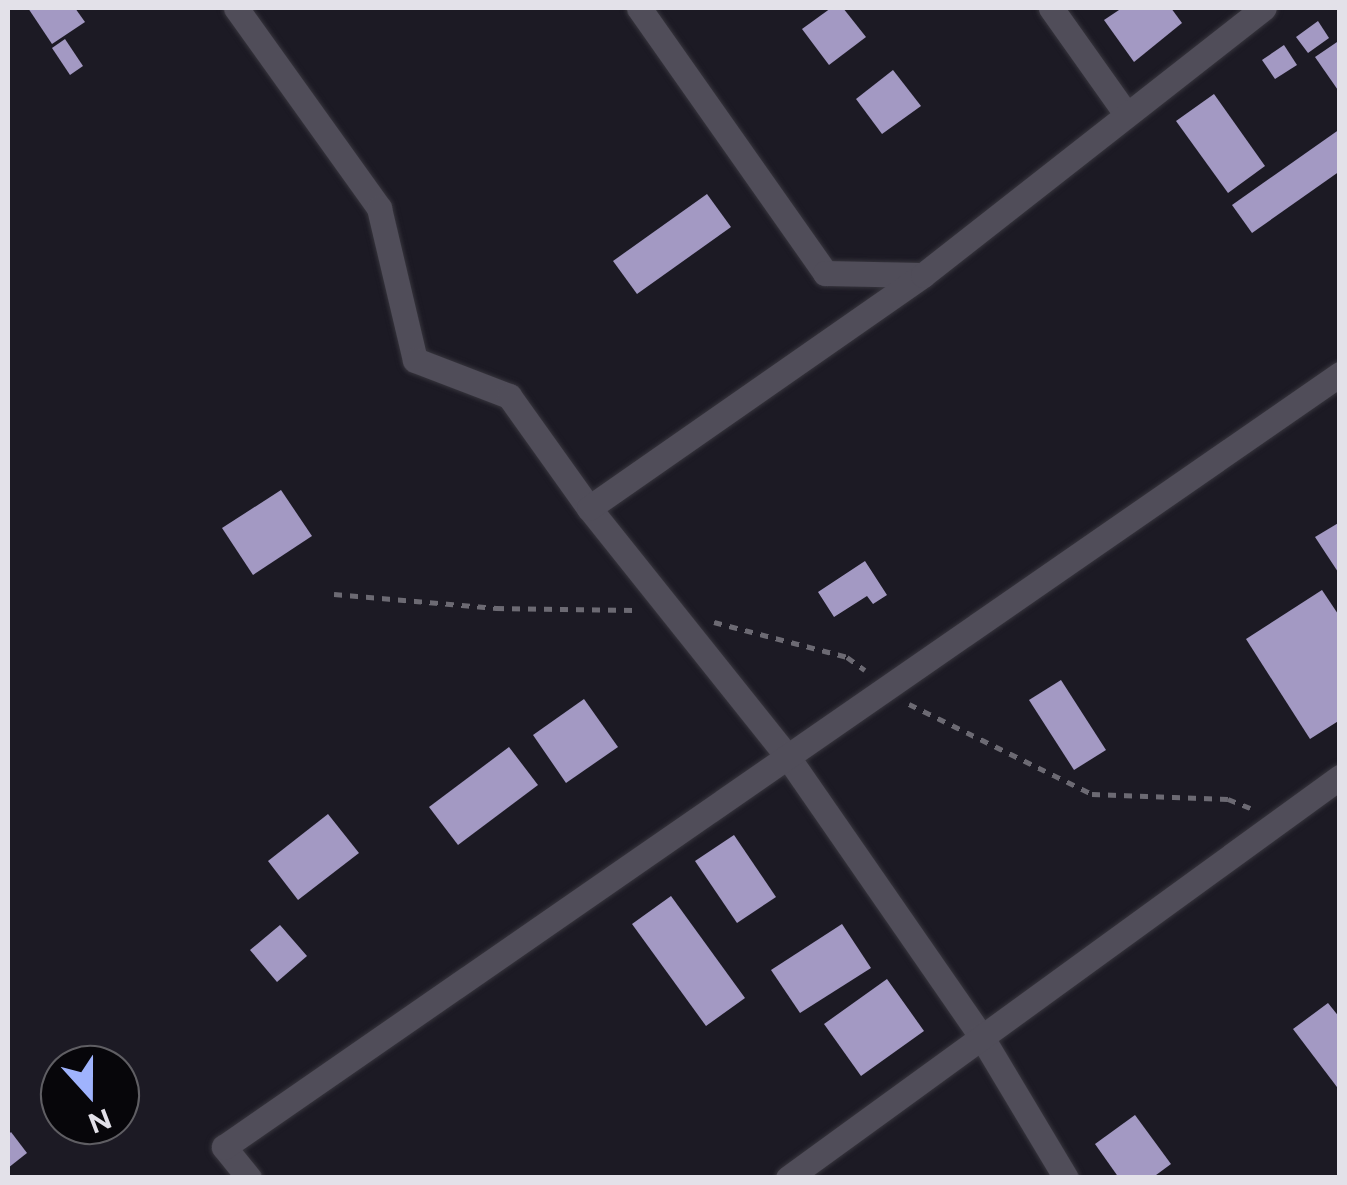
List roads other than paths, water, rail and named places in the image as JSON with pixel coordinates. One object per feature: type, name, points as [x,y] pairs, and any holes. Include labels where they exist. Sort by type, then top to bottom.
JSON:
[{"type":"street","points":[[236,8],[380,208],[416,360],[509,396],[589,508],[787,756],[980,1036],[1066,1178]]},
{"type":"street","points":[[640,8],[826,273],[923,275]]},
{"type":"street","points":[[1052,8],[1124,111]]},
{"type":"street","points":[[589,508],[923,275],[1124,111],[1264,8]]},
{"type":"street","points":[[249,1178],[224,1147],[787,756],[893,690],[1336,383]]},
{"type":"street","points":[[788,1178],[1340,777]]}]
